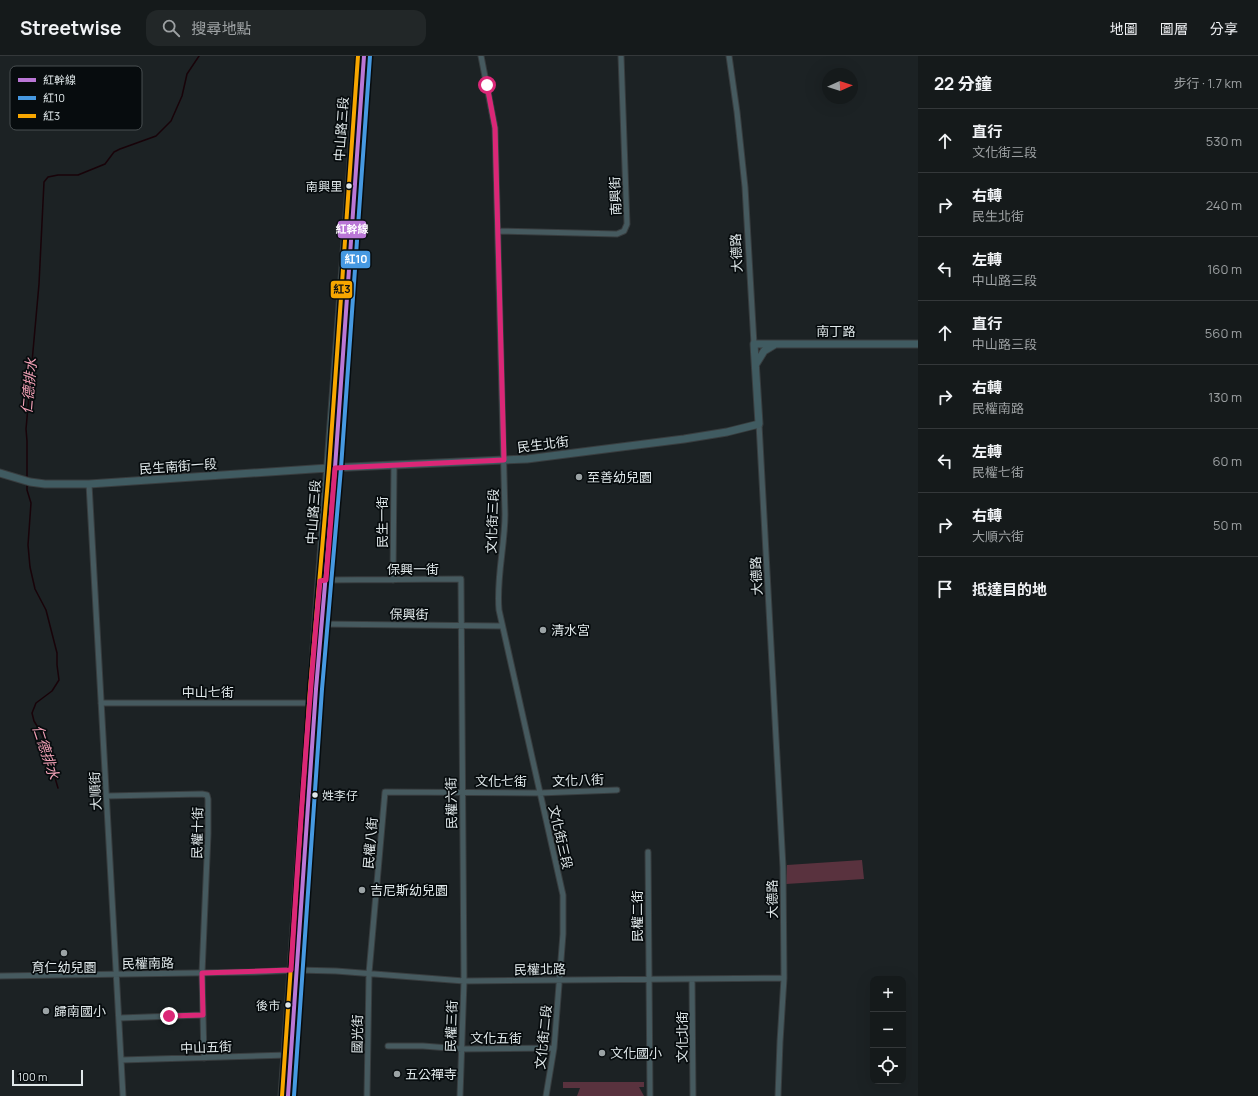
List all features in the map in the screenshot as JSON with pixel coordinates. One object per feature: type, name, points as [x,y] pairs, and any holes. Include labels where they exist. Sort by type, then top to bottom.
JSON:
[{"type":"main road","name":"中山路三段","points":[[288,1055],[312,703],[331,468],[359,56]]},
{"type":"main road","name":"中山路三段","points":[[331,468],[364,56]]},
{"type":"main road","points":[[755,366],[764,351],[771,346],[780,343]]},
{"type":"main road","name":"南丁路","points":[[754,344],[918,344]]},
{"type":"main road","name":"大德路","points":[[754,344],[758,424]]},
{"type":"main road","name":"民生北街","points":[[331,468],[527,459],[684,439],[727,432],[758,424]]},
{"type":"main road","name":"民生南街一段","points":[[0,473],[30,482],[45,484],[89,484],[331,468]]},
{"type":"main road","points":[[282,1096],[288,1055]]},
{"type":"main road","points":[[288,1055],[288,1096]]},
{"type":"street","name":"文化街三段","points":[[481,56],[495,128],[505,526],[498,602],[502,626],[563,895],[563,934],[559,980]]},
{"type":"street","name":"南興街","points":[[498,231],[617,234],[624,231],[627,224],[621,56]]},
{"type":"street","name":"大德路","points":[[729,56],[745,187],[754,344]]},
{"type":"street","name":"大德路","points":[[758,424],[783,867],[784,978],[778,1096]]},
{"type":"street","name":"民生一街","points":[[393,580],[394,465]]},
{"type":"street","name":"大順街","points":[[89,484],[123,1096]]},
{"type":"street","name":"保興一街","points":[[323,580],[460,579],[460,626]]},
{"type":"street","name":"保興街","points":[[319,624],[502,626]]},
{"type":"street","name":"民權六街","points":[[460,626],[464,981]]},
{"type":"street","name":"中山七街","points":[[101,703],[312,703]]},
{"type":"street","name":"文化八街","points":[[539,792],[617,790]]},
{"type":"street","name":"民權八街","points":[[369,973],[385,792],[462,792]]},
{"type":"street","name":"文化七街","points":[[462,792],[539,792]]},
{"type":"street","name":"民權十街","points":[[106,796],[207,795],[208,834],[202,973]]},
{"type":"street","name":"民權二街","points":[[648,852],[650,1096]]},
{"type":"street","name":"民權北路","points":[[294,970],[369,973],[464,981],[784,978]]},
{"type":"street","name":"民權南路","points":[[0,976],[294,970]]},
{"type":"street","points":[[202,973],[204,1058]]},
{"type":"street","name":"國光街","points":[[367,1096],[369,973]]},
{"type":"street","name":"文化北街","points":[[692,979],[693,1096]]},
{"type":"street","name":"文化街二段","points":[[546,1096],[554,1048],[559,980]]},
{"type":"street","name":"民權三街","points":[[460,1096],[464,981]]},
{"type":"street","points":[[119,1018],[203,1015]]},
{"type":"street","name":"文化五街","points":[[388,1046],[423,1046],[462,1049],[554,1048]]},
{"type":"street","name":"中山五街","points":[[121,1060],[288,1055]]},
{"type":"shaded area","points":[[862,860],[864,879],[786,884],[787,865]]},
{"type":"shaded area","points":[[563,1082],[644,1082],[644,1087],[639,1087],[644,1096],[577,1096],[580,1088],[563,1088]]},
{"type":"waterway","name":"仁德排水","points":[[27,479],[26,429],[39,284],[44,182],[48,177],[58,175],[78,175],[105,164],[114,152],[156,136],[171,121],[182,96],[187,74],[199,56]]},
{"type":"waterway","name":"仁德排水","points":[[27,484],[27,490],[31,503],[28,545],[30,567],[35,589],[46,610],[57,653],[59,680],[52,691],[36,703],[32,713],[34,721],[43,737],[58,788]]},
{"type":"transit line","name":"紅3","points":[[282,1096],[310,689],[329,468],[358,56]]},
{"type":"transit line","name":"紅幹線","points":[[288,1096],[316,689],[335,468],[364,56]]},
{"type":"transit line","name":"紅10","points":[[294,1096],[322,689],[341,468],[370,56]]},
{"type":"place","name":"南興里","points":[[349,186]]},
{"type":"place","name":"至善幼兒園","points":[[579,477]]},
{"type":"place","name":"清水宮","points":[[543,630]]},
{"type":"place","name":"姓李仔","points":[[315,795]]},
{"type":"place","name":"吉尼斯幼兒園","points":[[362,890]]},
{"type":"place","name":"育仁幼兒園","points":[[64,953]]},
{"type":"place","name":"後市","points":[[288,1005]]},
{"type":"place","name":"歸南國小","points":[[46,1011]]},
{"type":"place","name":"文化國小","points":[[602,1053]]},
{"type":"place","name":"五公禪寺","points":[[397,1074]]},
{"type":"route","points":[[169,1016],[203,1015],[202,973],[291,970],[309,703],[316,623],[320,581],[326,580],[335,468],[504,460],[495,128],[487,85]]}]
